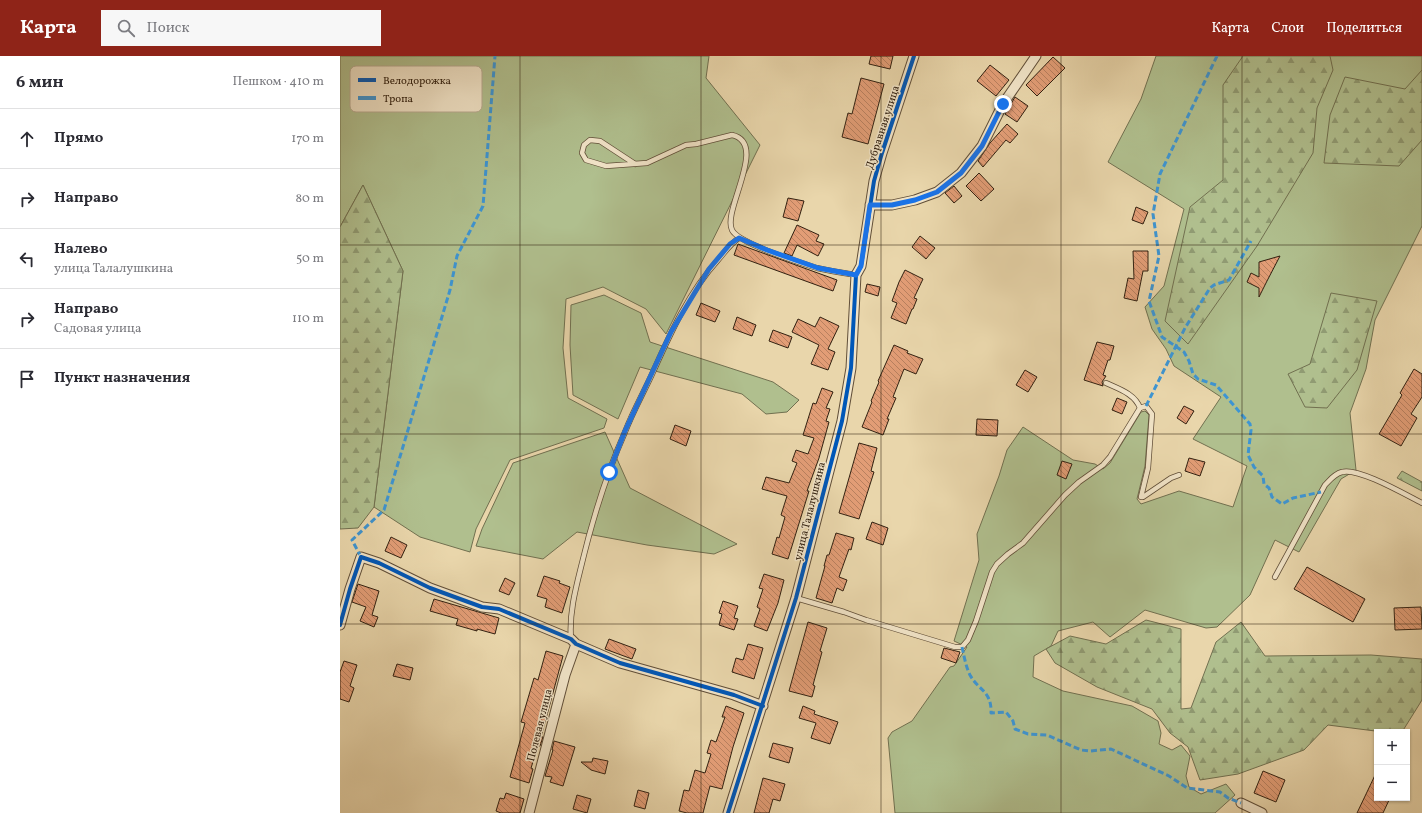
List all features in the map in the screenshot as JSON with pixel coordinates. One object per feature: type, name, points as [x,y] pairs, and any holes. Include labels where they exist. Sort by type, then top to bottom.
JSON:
[{"type":"street","name":"Дубравная улица","points":[[870,205],[874,180],[914,56]]},
{"type":"street","points":[[870,205],[892,205],[915,200],[937,192],[961,173],[982,146],[1003,104],[1036,56]]},
{"type":"street","name":"улица Талалушкина","points":[[728,813],[796,598],[842,421],[851,368],[856,275],[861,266],[870,205]]},
{"type":"street","points":[[340,625],[361,557],[379,563],[430,588],[482,607],[499,609],[574,641],[620,663],[734,695],[763,706]]},
{"type":"street","name":"Полевая улица","points":[[529,813],[574,641]]},
{"type":"street","points":[[1241,803],[1262,813]]},
{"type":"lane","points":[[636,164],[600,141],[590,140],[584,146],[582,153],[586,160],[606,166],[636,164],[647,163],[686,144],[696,144],[732,135],[736,136],[741,140],[746,156],[744,176],[730,219],[732,230],[739,238],[767,250],[818,268],[856,275]]},
{"type":"lane","points":[[574,641],[570,625],[573,604],[585,551],[609,472],[625,431],[671,332],[694,293],[709,269],[730,244],[739,238]]},
{"type":"lane","points":[[1106,383],[1126,392],[1138,403],[1140,408]]},
{"type":"lane","points":[[796,598],[844,612],[873,623],[962,647],[968,640],[976,621],[992,572],[997,564],[1023,543],[1074,486],[1103,465],[1110,457],[1140,408],[1146,406],[1152,414],[1148,468],[1141,497],[1171,478],[1179,476]]},
{"type":"lane","points":[[1275,577],[1325,485],[1332,476],[1342,472],[1352,471],[1380,482],[1422,503]]},
{"type":"green space","points":[[340,56],[709,56],[706,78],[760,145],[666,334],[646,309],[603,287],[566,299],[563,348],[568,398],[607,419],[604,428],[510,460],[476,529],[470,552],[420,537],[374,507],[403,271],[363,185],[340,227]]},
{"type":"green space","points":[[1156,56],[1422,56],[1422,226],[1375,320],[1366,369],[1350,413],[1356,470],[1341,479],[1299,552],[1275,540],[1250,595],[1217,627],[1206,628],[1145,610],[1110,637],[1093,622],[1058,631],[1051,646],[1034,656],[1033,677],[1063,691],[1132,706],[1158,721],[1161,733],[1159,744],[1172,750],[1181,745],[1190,756],[1186,776],[1189,787],[1201,794],[1226,784],[1235,795],[1215,813],[895,813],[888,738],[892,732],[912,721],[950,667],[954,666],[967,647],[954,641],[979,560],[977,534],[999,476],[1007,450],[1023,427],[1073,460],[1095,464],[1103,469],[1110,463],[1141,412],[1145,411],[1149,415],[1145,466],[1137,499],[1141,504],[1179,491],[1233,507],[1247,466],[1193,439],[1221,397],[1174,366],[1166,349],[1152,329],[1145,307],[1164,286],[1184,209],[1108,162],[1141,99]]},
{"type":"green space","points":[[1243,56],[1330,56],[1333,70],[1317,108],[1313,153],[1257,246],[1188,344],[1165,321],[1190,207],[1223,180],[1223,85]]},
{"type":"green space","points":[[1422,70],[1422,140],[1399,166],[1324,163],[1330,115],[1345,77],[1405,89]]},
{"type":"green space","points":[[363,185],[403,271],[374,507],[358,528],[340,529],[340,227]]},
{"type":"green space","points":[[1331,293],[1377,301],[1357,370],[1327,408],[1305,407],[1288,374],[1310,364]]},
{"type":"green space","points":[[604,295],[641,313],[650,342],[773,382],[799,400],[787,412],[766,414],[742,394],[640,367],[618,419],[573,395],[570,345],[571,305]]},
{"type":"green space","points":[[605,432],[630,488],[737,544],[714,554],[647,545],[577,532],[543,559],[476,546],[482,529],[513,463]]},
{"type":"green space","points":[[1402,471],[1422,482],[1422,491],[1397,478]]},
{"type":"green space","points":[[1146,620],[1181,629],[1181,709],[1191,708],[1216,642],[1241,622],[1265,656],[1371,655],[1422,659],[1422,700],[1404,729],[1374,729],[1374,731],[1328,725],[1304,750],[1238,774],[1200,780],[1188,747],[1170,733],[1152,709],[1097,687],[1055,663],[1046,649],[1070,636],[1106,644]]},
{"type":"building","points":[[871,56],[893,56],[890,69],[869,64]]},
{"type":"building","points":[[1053,57],[1065,68],[1037,96],[1026,85]]},
{"type":"building","points":[[990,65],[1009,80],[996,96],[977,81]]},
{"type":"building","points":[[861,78],[884,84],[868,144],[842,137],[848,113],[852,114]]},
{"type":"building","points":[[1015,97],[1028,106],[1017,122],[1005,114]]},
{"type":"building","points":[[1007,124],[1018,134],[1010,143],[1006,140],[983,167],[978,161],[990,143]]},
{"type":"building","points":[[979,173],[994,189],[981,201],[966,186]]},
{"type":"building","points":[[954,186],[962,196],[954,203],[945,193]]},
{"type":"building","points":[[788,198],[804,201],[798,221],[783,217]]},
{"type":"building","points":[[1136,207],[1148,212],[1143,224],[1132,220]]},
{"type":"building","points":[[797,225],[819,235],[816,241],[824,244],[818,256],[797,245],[792,256],[784,253]]},
{"type":"building","points":[[920,236],[935,248],[926,259],[912,247]]},
{"type":"building","points":[[738,244],[837,280],[833,291],[734,255]]},
{"type":"building","points":[[1133,251],[1148,251],[1148,271],[1143,271],[1137,301],[1124,298],[1128,278],[1134,279]]},
{"type":"building","points":[[1280,256],[1259,297],[1259,288],[1247,282],[1251,273],[1259,277],[1259,262]]},
{"type":"building","points":[[905,270],[923,279],[914,298],[917,299],[906,324],[891,318],[897,303],[892,301]]},
{"type":"building","points":[[867,284],[880,287],[878,296],[865,292]]},
{"type":"building","points":[[701,303],[720,311],[715,322],[696,315]]},
{"type":"building","points":[[737,317],[756,325],[752,336],[733,329]]},
{"type":"building","points":[[820,317],[839,326],[828,349],[835,352],[828,370],[811,364],[819,345],[792,332],[798,319],[815,327]]},
{"type":"building","points":[[773,330],[792,337],[788,348],[769,341]]},
{"type":"building","points":[[1097,342],[1114,346],[1110,360],[1108,360],[1103,375],[1106,376],[1102,382],[1103,386],[1084,380]]},
{"type":"building","points":[[894,345],[908,351],[907,353],[923,359],[916,374],[904,369],[893,397],[896,398],[887,419],[889,419],[883,435],[862,427],[879,382],[878,381]]},
{"type":"building","points":[[1414,369],[1422,374],[1422,397],[1411,414],[1417,418],[1401,446],[1379,434],[1402,395],[1400,393]]},
{"type":"building","points":[[1025,370],[1037,377],[1028,392],[1016,385]]},
{"type":"building","points":[[822,388],[833,392],[826,408],[830,409],[826,421],[829,422],[819,458],[807,491],[809,491],[788,559],[772,554],[777,537],[779,538],[785,517],[781,515],[787,496],[762,489],[766,477],[789,483],[797,463],[792,461],[796,450],[808,454],[814,438],[803,435],[813,403],[816,404]]},
{"type":"building","points":[[1117,398],[1127,402],[1122,414],[1112,410]]},
{"type":"building","points":[[1184,406],[1194,411],[1186,424],[1177,418]]},
{"type":"building","points":[[977,419],[998,420],[997,436],[976,435]]},
{"type":"building","points":[[675,425],[691,431],[686,446],[670,439]]},
{"type":"building","points":[[859,443],[877,448],[871,471],[874,472],[859,519],[839,513]]},
{"type":"building","points":[[1189,458],[1205,462],[1200,476],[1185,471]]},
{"type":"building","points":[[1062,461],[1072,464],[1066,479],[1057,475]]},
{"type":"building","points":[[872,522],[888,528],[883,545],[866,539]]},
{"type":"building","points":[[836,533],[854,538],[851,550],[849,549],[839,577],[847,580],[843,591],[837,588],[832,603],[816,598],[827,555],[829,555]]},
{"type":"building","points":[[391,537],[407,545],[401,558],[385,551]]},
{"type":"building","points":[[1307,567],[1365,599],[1353,622],[1294,589]]},
{"type":"building","points":[[764,574],[784,580],[778,603],[767,631],[754,626],[760,609],[757,607],[763,589],[759,588]]},
{"type":"building","points":[[544,576],[560,581],[559,583],[570,587],[562,613],[545,607],[547,599],[537,596]]},
{"type":"building","points":[[505,578],[515,583],[509,595],[499,591]]},
{"type":"building","points":[[358,584],[379,591],[372,615],[378,617],[374,627],[360,621],[366,607],[352,602]]},
{"type":"building","points":[[434,599],[499,618],[495,634],[456,625],[458,619],[430,611]]},
{"type":"building","points":[[723,601],[738,606],[734,618],[738,619],[734,630],[719,625],[722,614],[719,613]]},
{"type":"building","points":[[1421,607],[1422,629],[1395,630],[1394,608]]},
{"type":"building","points":[[808,622],[827,628],[820,651],[822,652],[813,685],[815,686],[812,697],[789,691]]},
{"type":"building","points":[[609,639],[636,649],[632,659],[605,649]]},
{"type":"building","points":[[748,644],[763,648],[754,679],[732,672],[736,658],[743,660]]},
{"type":"building","points":[[944,648],[960,652],[956,663],[941,658]]},
{"type":"building","points":[[546,651],[563,656],[541,737],[543,737],[540,746],[538,746],[531,768],[533,769],[529,783],[510,777],[525,723],[521,722],[534,678],[538,680]]},
{"type":"building","points":[[344,661],[357,665],[350,686],[354,688],[349,702],[340,699],[340,672]]},
{"type":"building","points":[[397,664],[413,668],[410,680],[393,676]]},
{"type":"building","points":[[726,706],[744,713],[722,789],[710,786],[703,813],[687,813],[679,811],[684,790],[689,791],[695,770],[705,773],[711,754],[707,753],[711,740],[716,742],[725,717],[722,717]]},
{"type":"building","points":[[803,706],[815,711],[814,714],[838,722],[830,744],[811,738],[816,723],[799,718]]},
{"type":"building","points":[[554,741],[575,747],[563,786],[550,782],[552,777],[545,776],[553,750]]},
{"type":"building","points":[[773,743],[793,748],[789,763],[769,757]]},
{"type":"building","points":[[593,758],[608,761],[605,774],[591,770],[581,762],[592,762]]},
{"type":"building","points":[[1263,771],[1285,780],[1276,802],[1254,793]]},
{"type":"building","points":[[1374,777],[1374,801],[1389,801],[1383,813],[1357,813]]},
{"type":"building","points":[[763,778],[785,784],[780,801],[773,799],[769,813],[754,813]]},
{"type":"building","points":[[638,790],[649,793],[645,809],[634,806]]},
{"type":"building","points":[[506,793],[524,799],[520,813],[501,813],[496,811],[500,798],[504,799]]},
{"type":"building","points":[[577,795],[591,799],[587,813],[573,809]]},
{"type":"marked path","points":[[361,557],[352,540],[384,510],[450,290],[457,256],[483,206],[495,56]]},
{"type":"marked path","points":[[1217,56],[1160,174],[1153,214],[1159,256],[1149,301],[1162,337],[1184,352],[1189,361],[1193,374],[1198,379],[1216,385],[1250,424],[1251,430],[1248,455],[1254,467],[1263,476],[1264,484],[1269,488],[1272,497],[1282,504],[1293,498],[1321,492]]},
{"type":"marked path","points":[[1146,406],[1185,328],[1210,288],[1214,285],[1229,280],[1251,241]]},
{"type":"marked path","points":[[962,647],[970,675],[987,695],[991,706],[991,713],[1006,712],[1013,721],[1015,729],[1028,734],[1047,735],[1081,750],[1090,751],[1111,749],[1169,776],[1187,788],[1220,792],[1228,798],[1241,803]]},
{"type":"cycle path","points":[[728,813],[796,598],[842,421],[851,368],[856,275],[861,266],[874,181],[914,56]]},
{"type":"cycle path","points":[[340,625],[361,557],[379,563],[430,588],[482,607],[499,609],[571,639],[576,644],[620,663],[734,695],[763,706]]},
{"type":"route","points":[[609,472],[625,431],[671,332],[709,269],[719,259],[730,244],[739,238],[767,250],[818,268],[856,275],[861,266],[870,205],[892,205],[915,200],[937,192],[961,173],[982,146],[1003,104]]}]
